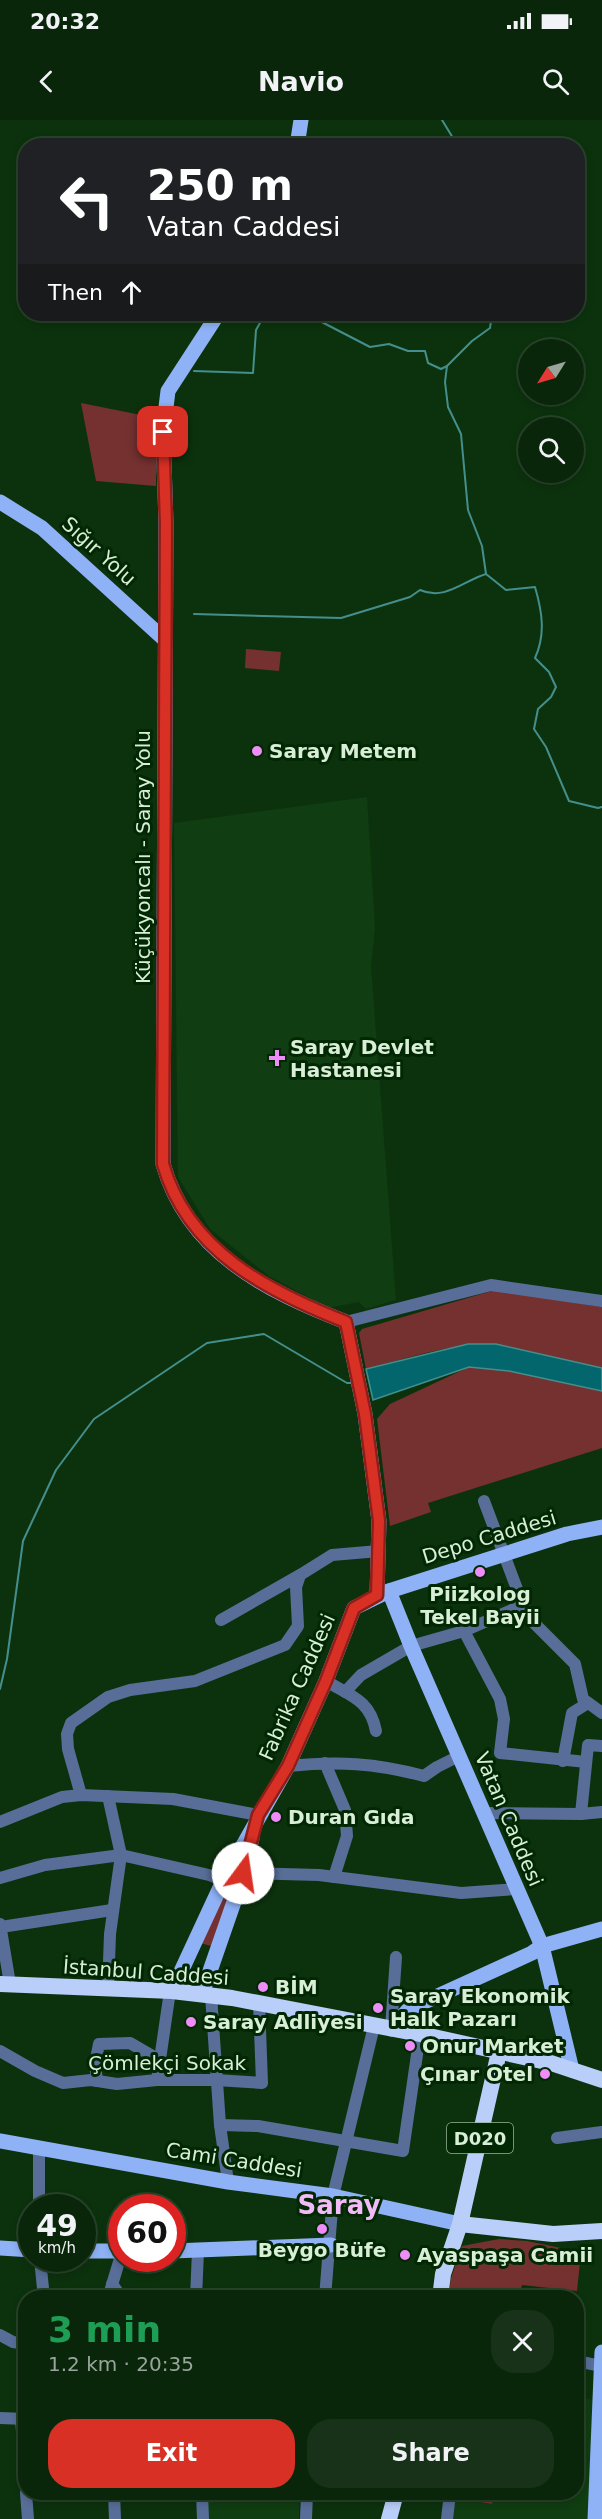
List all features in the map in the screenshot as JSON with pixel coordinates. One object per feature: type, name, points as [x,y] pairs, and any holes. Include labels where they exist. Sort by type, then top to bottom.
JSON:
[{"type":"highway","name":"İstanbul Caddesi","points":[[5,1984],[171,1991],[259,2003],[420,2034],[572,2070],[602,2080]]},
{"type":"highway","name":"D020","points":[[441,2290],[443,2274],[460,2224],[499,2052]]},
{"type":"highway","points":[[460,2224],[553,2234],[602,2231]]},
{"type":"highway","points":[[389,2519],[394,2500]]},
{"type":"main road","points":[[298,138],[301,120]]},
{"type":"main road","name":"Küçükyoncalı - Saray Yolu","points":[[213,321],[168,391],[163,432],[166,523],[163,1164],[176,1200],[198,1233],[241,1270],[284,1295],[346,1322]]},
{"type":"main road","name":"Sığır Yolu","points":[[0,502],[42,528],[164,639]]},
{"type":"main road","name":"Vatan Caddesi","points":[[346,1322],[362,1396],[379,1521],[383,1593],[411,1646],[542,1946],[572,2070]]},
{"type":"main road","name":"Depo Caddesi","points":[[383,1593],[567,1534],[602,1527]]},
{"type":"main road","name":"Fabrika Caddesi","points":[[171,1991],[224,1880],[258,1815],[288,1766],[326,1681],[354,1608],[383,1593]]},
{"type":"main road","name":"Fabrika Caddesi","points":[[206,1995],[258,1815]]},
{"type":"main road","points":[[391,2029],[409,2009],[532,1953],[542,1946],[602,1929]]},
{"type":"main road","name":"Cami Caddesi","points":[[0,2141],[39,2150],[228,2182],[333,2196],[460,2224]]},
{"type":"main road","points":[[186,2251],[331,2245]]},
{"type":"main road","points":[[0,2248],[18,2249]]},
{"type":"main road","points":[[595,2519],[600,2456],[602,2361]]},
{"type":"street","points":[[346,1322],[491,1285],[602,1301]]},
{"type":"street","points":[[484,1501],[502,1555],[523,1605],[532,1621],[575,1664],[584,1699],[602,1713]]},
{"type":"street","points":[[221,1620],[332,1555],[379,1551]]},
{"type":"street","points":[[81,1795],[68,1749],[67,1734],[71,1723],[108,1697],[130,1690],[195,1681],[285,1645],[298,1626],[296,1587],[300,1575]]},
{"type":"street","points":[[345,1692],[362,1675],[411,1646],[464,1631],[523,1605]]},
{"type":"street","points":[[464,1631],[500,1699],[504,1719],[500,1753],[586,1762]]},
{"type":"street","points":[[326,1681],[362,1703],[372,1714],[376,1731]]},
{"type":"street","points":[[563,1761],[572,1713],[588,1703]]},
{"type":"street","points":[[581,1814],[588,1745],[602,1746]]},
{"type":"street","points":[[288,1766],[324,1762],[386,1766],[424,1776],[459,1756]]},
{"type":"street","points":[[324,1762],[345,1810],[347,1836],[334,1877]]},
{"type":"street","points":[[0,1822],[62,1797],[81,1795],[173,1799],[258,1815]]},
{"type":"street","points":[[108,1796],[121,1855],[112,1910],[108,1989]]},
{"type":"street","points":[[483,1813],[581,1814],[602,1812]]},
{"type":"street","points":[[0,1878],[45,1865],[121,1855],[224,1880],[334,1877],[461,1893],[516,1889]]},
{"type":"street","points":[[5,1984],[0,1925],[112,1910]]},
{"type":"street","points":[[391,2029],[396,1957]]},
{"type":"street","points":[[157,2080],[171,1991]]},
{"type":"street","points":[[206,1995],[228,2182]]},
{"type":"street","name":"Çömlekçi Sokak","points":[[0,2051],[35,2071],[63,2083],[97,2081],[117,2084],[157,2080],[216,2080],[262,2083],[259,2003]]},
{"type":"street","points":[[326,2290],[333,2196],[374,2026]]},
{"type":"street","points":[[220,2125],[258,2126],[403,2151],[420,2034]]},
{"type":"street","points":[[97,2081],[95,2064],[99,2044],[130,2043],[160,2061]]},
{"type":"street","points":[[557,2138],[602,2132]]},
{"type":"street","points":[[39,2150],[39,2194]]},
{"type":"street","points":[[196,2290],[198,2251]]},
{"type":"street","points":[[41,2272],[43,2290]]},
{"type":"street","points":[[110,2290],[116,2272]]},
{"type":"street","points":[[112,2284],[116,2290]]},
{"type":"street","points":[[0,2335],[18,2343]]},
{"type":"street","points":[[584,2361],[602,2361]]},
{"type":"street","points":[[0,2418],[18,2419]]},
{"type":"street","points":[[27,2500],[28,2519]]},
{"type":"street","points":[[114,2500],[115,2519]]},
{"type":"street","points":[[202,2500],[203,2519]]},
{"type":"street","points":[[306,2519],[307,2500]]},
{"type":"street","points":[[447,2519],[449,2502]]},
{"type":"shaded area","points":[[81,403],[156,418],[156,486],[96,481]]},
{"type":"shaded area","points":[[246,649],[281,652],[279,671],[245,668]]},
{"type":"shaded area","name":"Saray Devlet Hastanesi","points":[[367,797],[375,928],[371,966],[396,1300],[366,1309],[359,1302],[328,1308],[269,1276],[210,1229],[178,1177],[174,823]]},
{"type":"shaded area","points":[[495,1290],[602,1307],[602,1368],[496,1344],[480,1344],[414,1356],[366,1369],[359,1333],[362,1329]]},
{"type":"shaded area","points":[[469,1367],[509,1371],[602,1391],[602,1448],[428,1503],[431,1512],[390,1526],[377,1419],[390,1404]]},
{"type":"shaded area","points":[[227,1887],[234,1890],[215,1947],[200,1943]]},
{"type":"shaded area","points":[[499,2239],[527,2241],[566,2249],[580,2262],[577,2290],[522,2285],[521,2290],[449,2290],[462,2246]]},
{"type":"shaded area","points":[[584,2398],[600,2401],[595,2519],[447,2519],[449,2500],[584,2500]]},
{"type":"shaded area","points":[[207,2500],[299,2500],[299,2519],[207,2519]]},
{"type":"shaded area","points":[[469,2500],[493,2500],[492,2504]]},
{"type":"water","points":[[468,1344],[496,1344],[602,1368],[602,1391],[509,1371],[469,1367],[373,1400],[366,1369]]},
{"type":"waterway","points":[[442,120],[453,138]]},
{"type":"waterway","points":[[194,371],[253,373],[256,330],[261,321]]},
{"type":"waterway","points":[[320,321],[370,347],[389,344],[408,351],[425,351],[428,363],[441,369],[447,366]]},
{"type":"waterway","points":[[486,574],[482,546],[468,510],[461,434],[448,407],[445,382],[447,366],[472,341],[490,328],[491,321]]},
{"type":"waterway","points":[[194,614],[341,618],[410,597],[420,590],[429,593],[446,592],[486,574],[506,590],[535,587],[542,622],[541,640],[535,658],[549,672],[556,687],[551,697],[538,709],[534,729],[546,747],[569,801],[602,807]]},
{"type":"waterway","points":[[0,1689],[7,1659],[23,1541],[56,1470],[94,1419],[207,1343],[264,1334],[347,1383],[353,1383]]},
{"type":"place","name":"Saray Metem","points":[[257,751]]},
{"type":"place","name":"Saray Devlet Hastanesi","points":[[277,1058]]},
{"type":"place","name":"Piizkolog Tekel Bayii","points":[[480,1572]]},
{"type":"place","name":"Duran Gıda","points":[[276,1817]]},
{"type":"place","name":"BİM","points":[[263,1987]]},
{"type":"place","name":"Saray Ekonomik Halk Pazarı","points":[[378,2008]]},
{"type":"place","name":"Saray Adliyesi","points":[[191,2022]]},
{"type":"place","name":"Onur Market","points":[[410,2046]]},
{"type":"place","name":"Çınar Otel","points":[[545,2074]]},
{"type":"place","name":"Beygo Büfe","points":[[322,2229]]},
{"type":"place","name":"Ayaspaşa Camii","points":[[405,2255]]},
{"type":"district","name":"Saray","points":[[339,2205]]},
{"type":"route","points":[[163,432],[166,523],[163,1164],[176,1200],[198,1233],[241,1270],[284,1295],[346,1322],[356,1361],[365,1414],[379,1521],[377,1595],[354,1608],[326,1681],[288,1766],[258,1815],[243,1873]]}]
